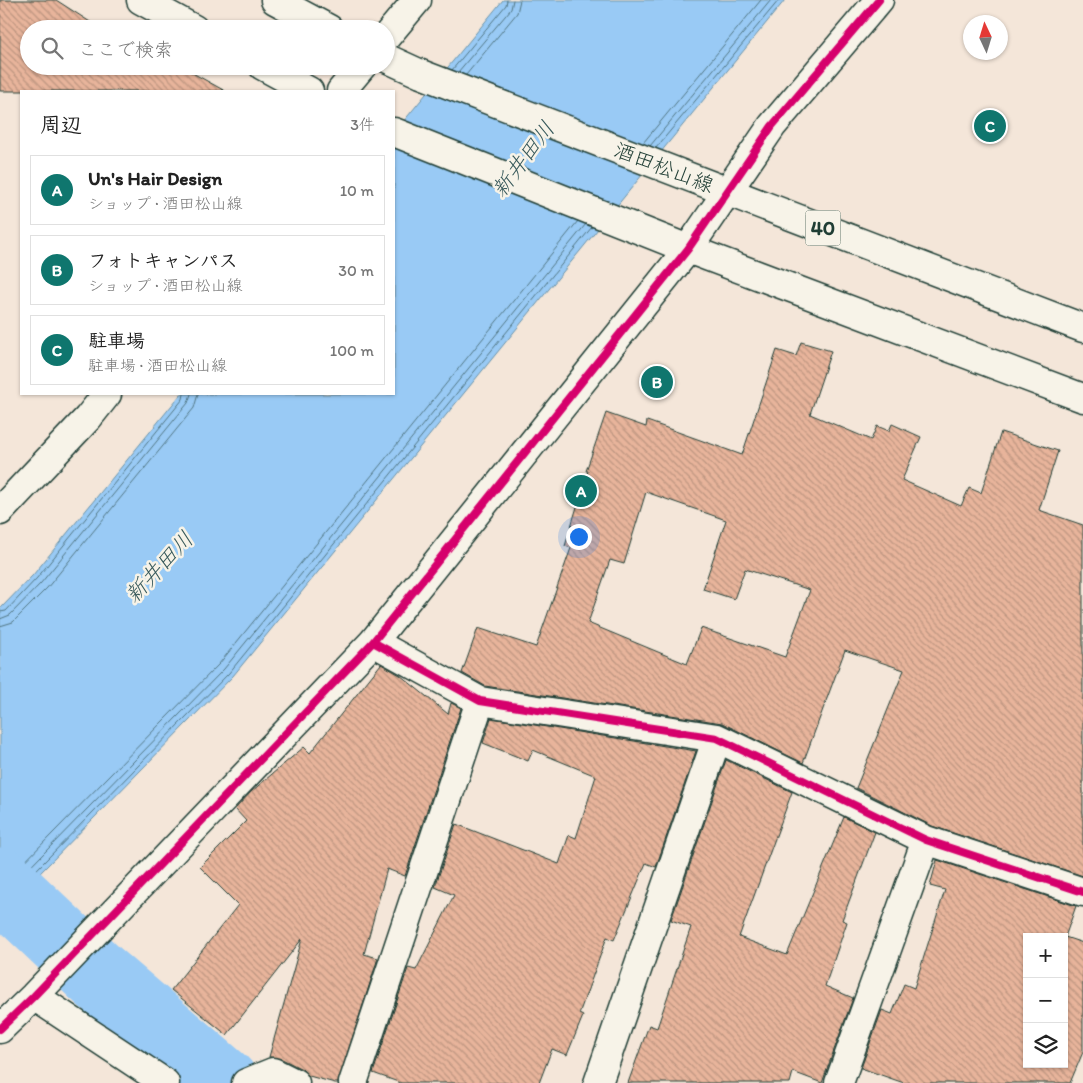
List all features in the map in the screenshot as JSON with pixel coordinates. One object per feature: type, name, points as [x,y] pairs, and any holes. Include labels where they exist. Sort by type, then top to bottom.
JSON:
[{"type":"street","points":[[142,0],[178,20]]},
{"type":"street","points":[[275,0],[312,20]]},
{"type":"street","points":[[395,26],[417,0]]},
{"type":"street","points":[[0,1029],[34,996],[373,642],[688,249],[772,126],[879,0]]},
{"type":"street","name":"酒田松山線","points":[[395,62],[421,74],[1083,328]]},
{"type":"street","points":[[280,75],[307,90]]},
{"type":"street","points":[[342,90],[354,75]]},
{"type":"street","points":[[395,132],[688,249],[1083,398]]},
{"type":"street","points":[[0,511],[88,418],[105,395]]},
{"type":"street","points":[[373,642],[480,701],[717,738],[926,840],[1083,892]]},
{"type":"street","points":[[353,1083],[480,701]]},
{"type":"street","points":[[598,1083],[717,738]]},
{"type":"street","points":[[839,1083],[926,840]]},
{"type":"street","points":[[34,996],[165,1083]]},
{"type":"street","points":[[246,1083],[284,1077]]},
{"type":"water","name":"新井田川","points":[[503,0],[785,0],[233,676],[0,914],[0,609],[33,575],[180,395],[395,395],[395,132]]},
{"type":"building","points":[[0,0],[56,0],[87,20],[20,20],[20,75],[196,75],[223,90],[20,90],[0,91]]},
{"type":"building","points":[[801,342],[831,351],[810,414],[871,440],[877,426],[889,431],[892,424],[921,437],[902,480],[961,506],[969,488],[981,493],[1001,432],[1058,451],[1039,510],[1083,525],[1083,876],[932,826],[856,788],[904,670],[845,650],[803,763],[722,723],[485,686],[462,673],[478,628],[536,647],[571,548],[565,546],[588,471],[586,471],[606,413],[646,427],[647,421],[742,455],[777,350],[796,356]],"holes":[[[646,492],[726,520],[703,589],[734,599],[745,569],[810,590],[785,657],[701,628],[687,664],[588,623],[610,560],[624,564]]]},
{"type":"building","points":[[381,664],[400,675],[448,714],[451,703],[461,708],[405,876],[387,869],[364,954],[378,958],[338,1083],[335,1083],[309,1076],[302,1069],[280,1058],[269,1057],[302,939],[227,1035],[171,990],[238,905],[200,867],[246,821],[235,809],[252,791],[304,747],[310,753]]},
{"type":"building","points":[[491,718],[696,751],[656,867],[646,863],[614,940],[607,937],[579,1014],[583,1016],[567,1055],[552,1049],[539,1083],[401,1083],[373,1073],[408,968],[416,970],[454,895],[435,887],[456,824],[559,864],[569,835],[576,838],[596,776],[533,750],[528,761],[483,743]]},
{"type":"building","points":[[726,760],[792,792],[739,937],[787,955],[844,817],[875,832],[842,920],[847,922],[825,986],[853,998],[822,1083],[793,1072],[790,1083],[628,1083],[649,1025],[657,1028],[691,927],[671,920]]},
{"type":"building","points":[[937,860],[1076,906],[1066,933],[1023,933],[1023,1068],[1068,1068],[1068,938],[1083,943],[1083,1052],[1070,1083],[904,1083],[861,1068],[882,1010],[892,1014],[904,984],[914,988],[945,890],[930,886]]},
{"type":"waterway","points":[[0,883],[97,975],[223,1083]]},
{"type":"cycle path","points":[[0,1029],[34,996],[373,642],[688,249],[772,126],[879,0]]},
{"type":"cycle path","points":[[373,642],[480,701],[717,738],[926,840],[1083,892]]},
{"type":"place","name":"駐車場","points":[[990,126]]},
{"type":"place","name":"フォトキャンパス","points":[[657,382]]},
{"type":"place","name":"Un's Hair Design","points":[[581,491]]}]
